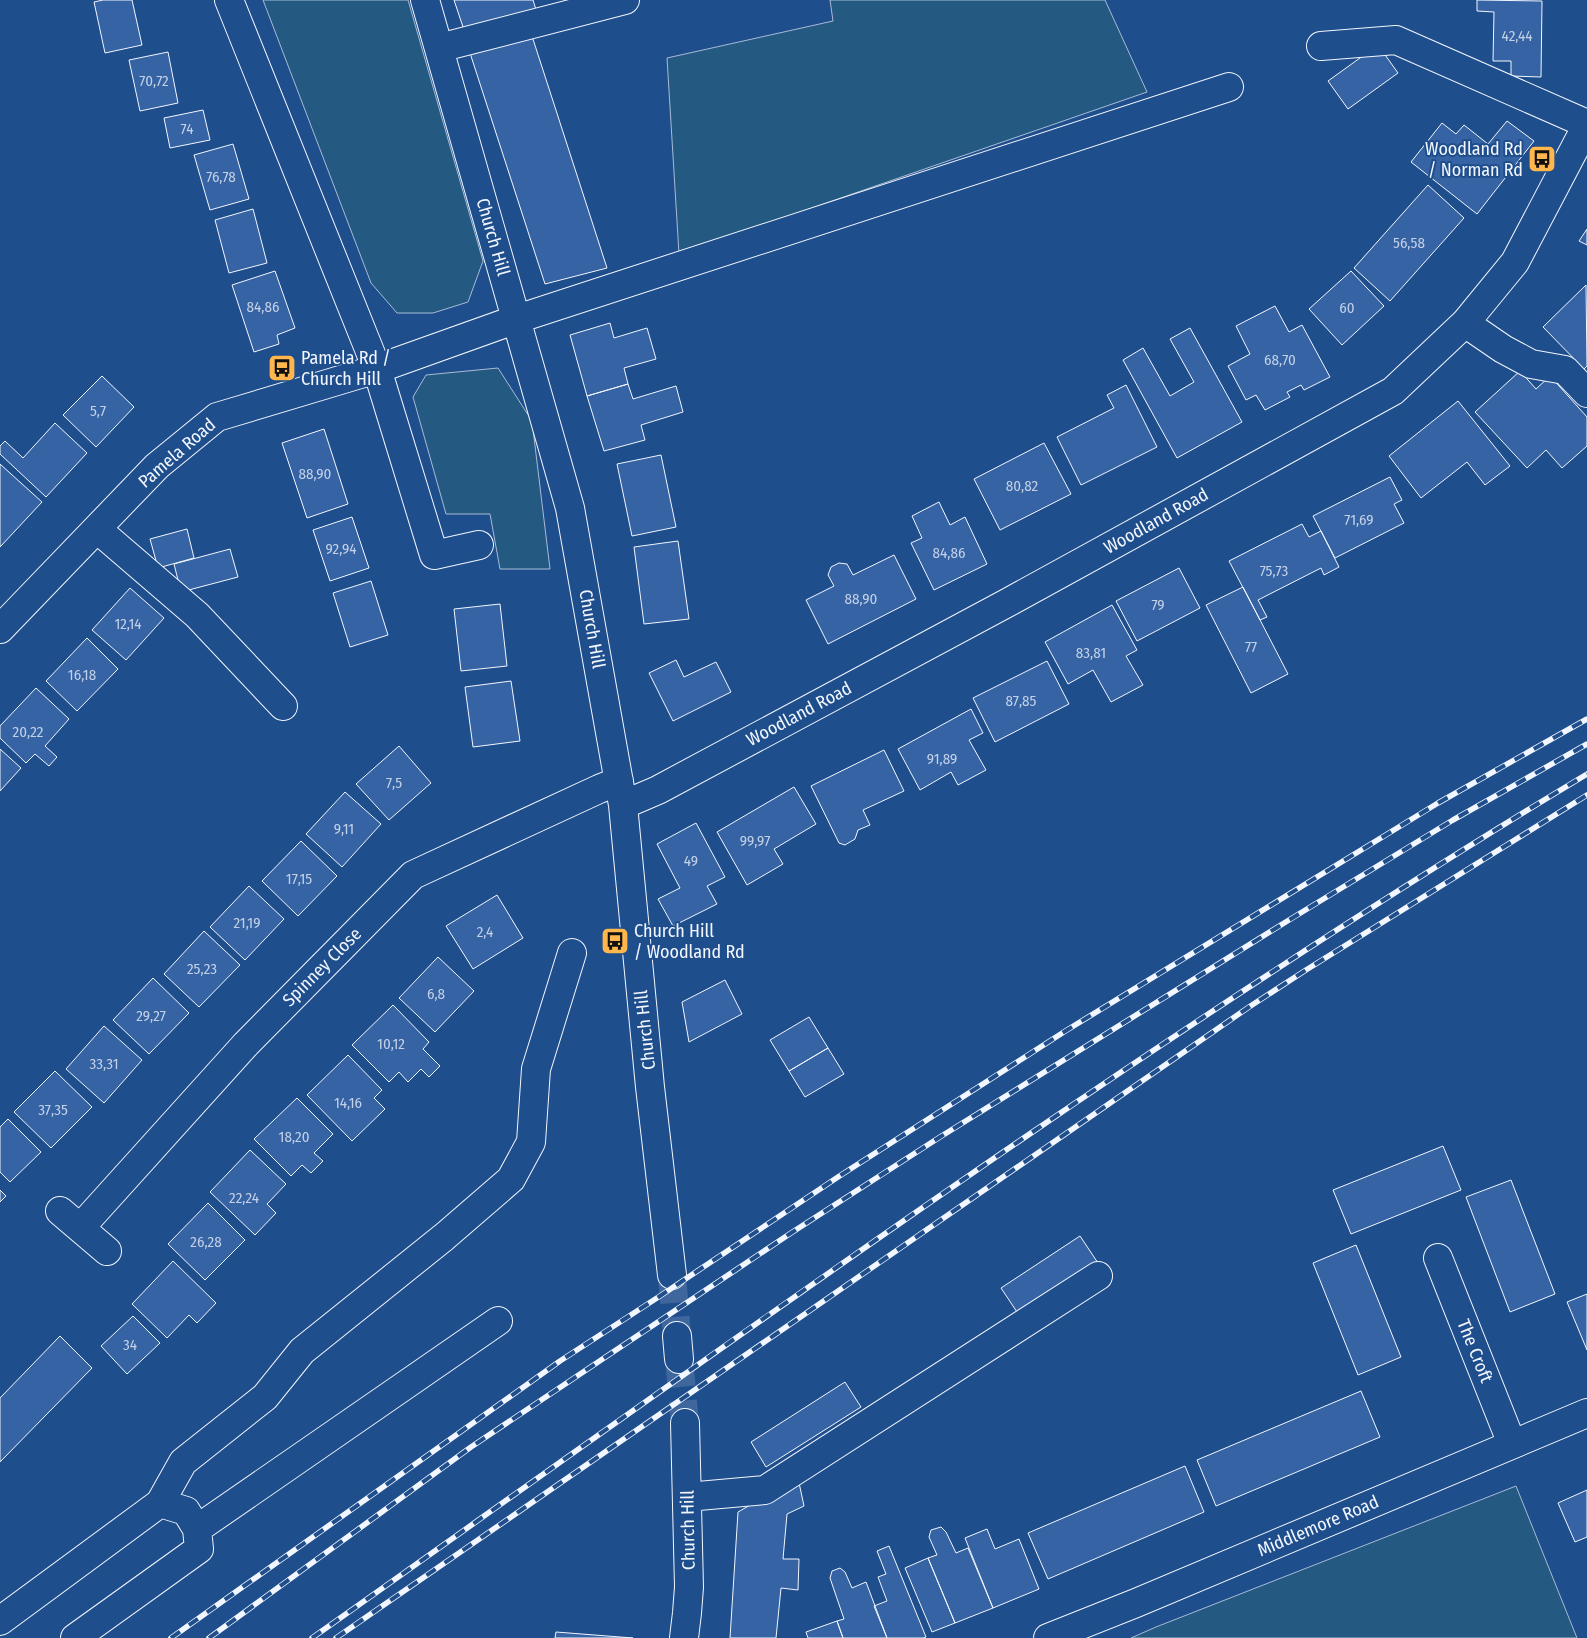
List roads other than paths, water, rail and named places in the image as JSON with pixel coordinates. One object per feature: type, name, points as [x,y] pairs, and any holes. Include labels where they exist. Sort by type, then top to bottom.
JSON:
[{"type":"street","points":[[229,0],[377,369],[434,555],[479,544]]},
{"type":"street","name":"Church Hill","points":[[425,0],[570,508],[621,793],[650,1087],[672,1275]]},
{"type":"street","points":[[439,48],[625,0]]},
{"type":"street","points":[[1336,67],[1321,46],[1396,40],[1587,125]]},
{"type":"street","name":"Pamela Road","points":[[0,629],[157,466],[217,417],[377,369],[517,319],[1230,88]]},
{"type":"street","name":"Woodland Road","points":[[621,793],[658,790],[998,608],[1393,391],[1465,323],[1515,262],[1587,125]]},
{"type":"street","points":[[1465,323],[1503,349],[1531,364],[1565,370],[1587,392]]},
{"type":"street","points":[[97,529],[196,615],[283,706]]},
{"type":"street","name":"Spinney Close","points":[[107,1251],[70,1219],[413,875],[599,789],[621,793]]},
{"type":"street","points":[[0,1621],[160,1503],[183,1462],[265,1397],[302,1351],[451,1232],[511,1179],[531,1142],[536,1069],[572,953]]},
{"type":"street","name":"The Croft","points":[[1438,1258],[1512,1444]]},
{"type":"street","points":[[688,1497],[765,1490],[1098,1276]]},
{"type":"street","points":[[197,1529],[498,1321]]},
{"type":"street","name":"Middlemore Road","points":[[1048,1638],[1136,1603],[1587,1412]]},
{"type":"street","name":"Church Hill","points":[[684,1638],[688,1613],[688,1497],[685,1423]]},
{"type":"street","points":[[75,1638],[199,1549],[197,1529],[186,1511],[160,1503]]},
{"type":"tunnel","points":[[672,1275],[677,1336]]},
{"type":"tunnel","points":[[679,1359],[685,1423]]},
{"type":"railway","points":[[171,1638],[560,1361],[841,1175],[1067,1030],[1438,803],[1587,719]]},
{"type":"railway","points":[[209,1638],[471,1447],[791,1233],[940,1137],[1289,920],[1453,820],[1587,744]]},
{"type":"railway","points":[[312,1638],[784,1304],[1101,1086],[1261,979],[1423,875],[1587,774]]},
{"type":"railway","points":[[336,1638],[1249,1007],[1587,795]]},
{"type":"place","name":"Woodland Rd / Norman Rd","points":[[1542,159]]},
{"type":"place","name":"Pamela Rd / Church Hill","points":[[282,368]]},
{"type":"place","name":"Church Hill / Woodland Rd","points":[[615,941]]}]
